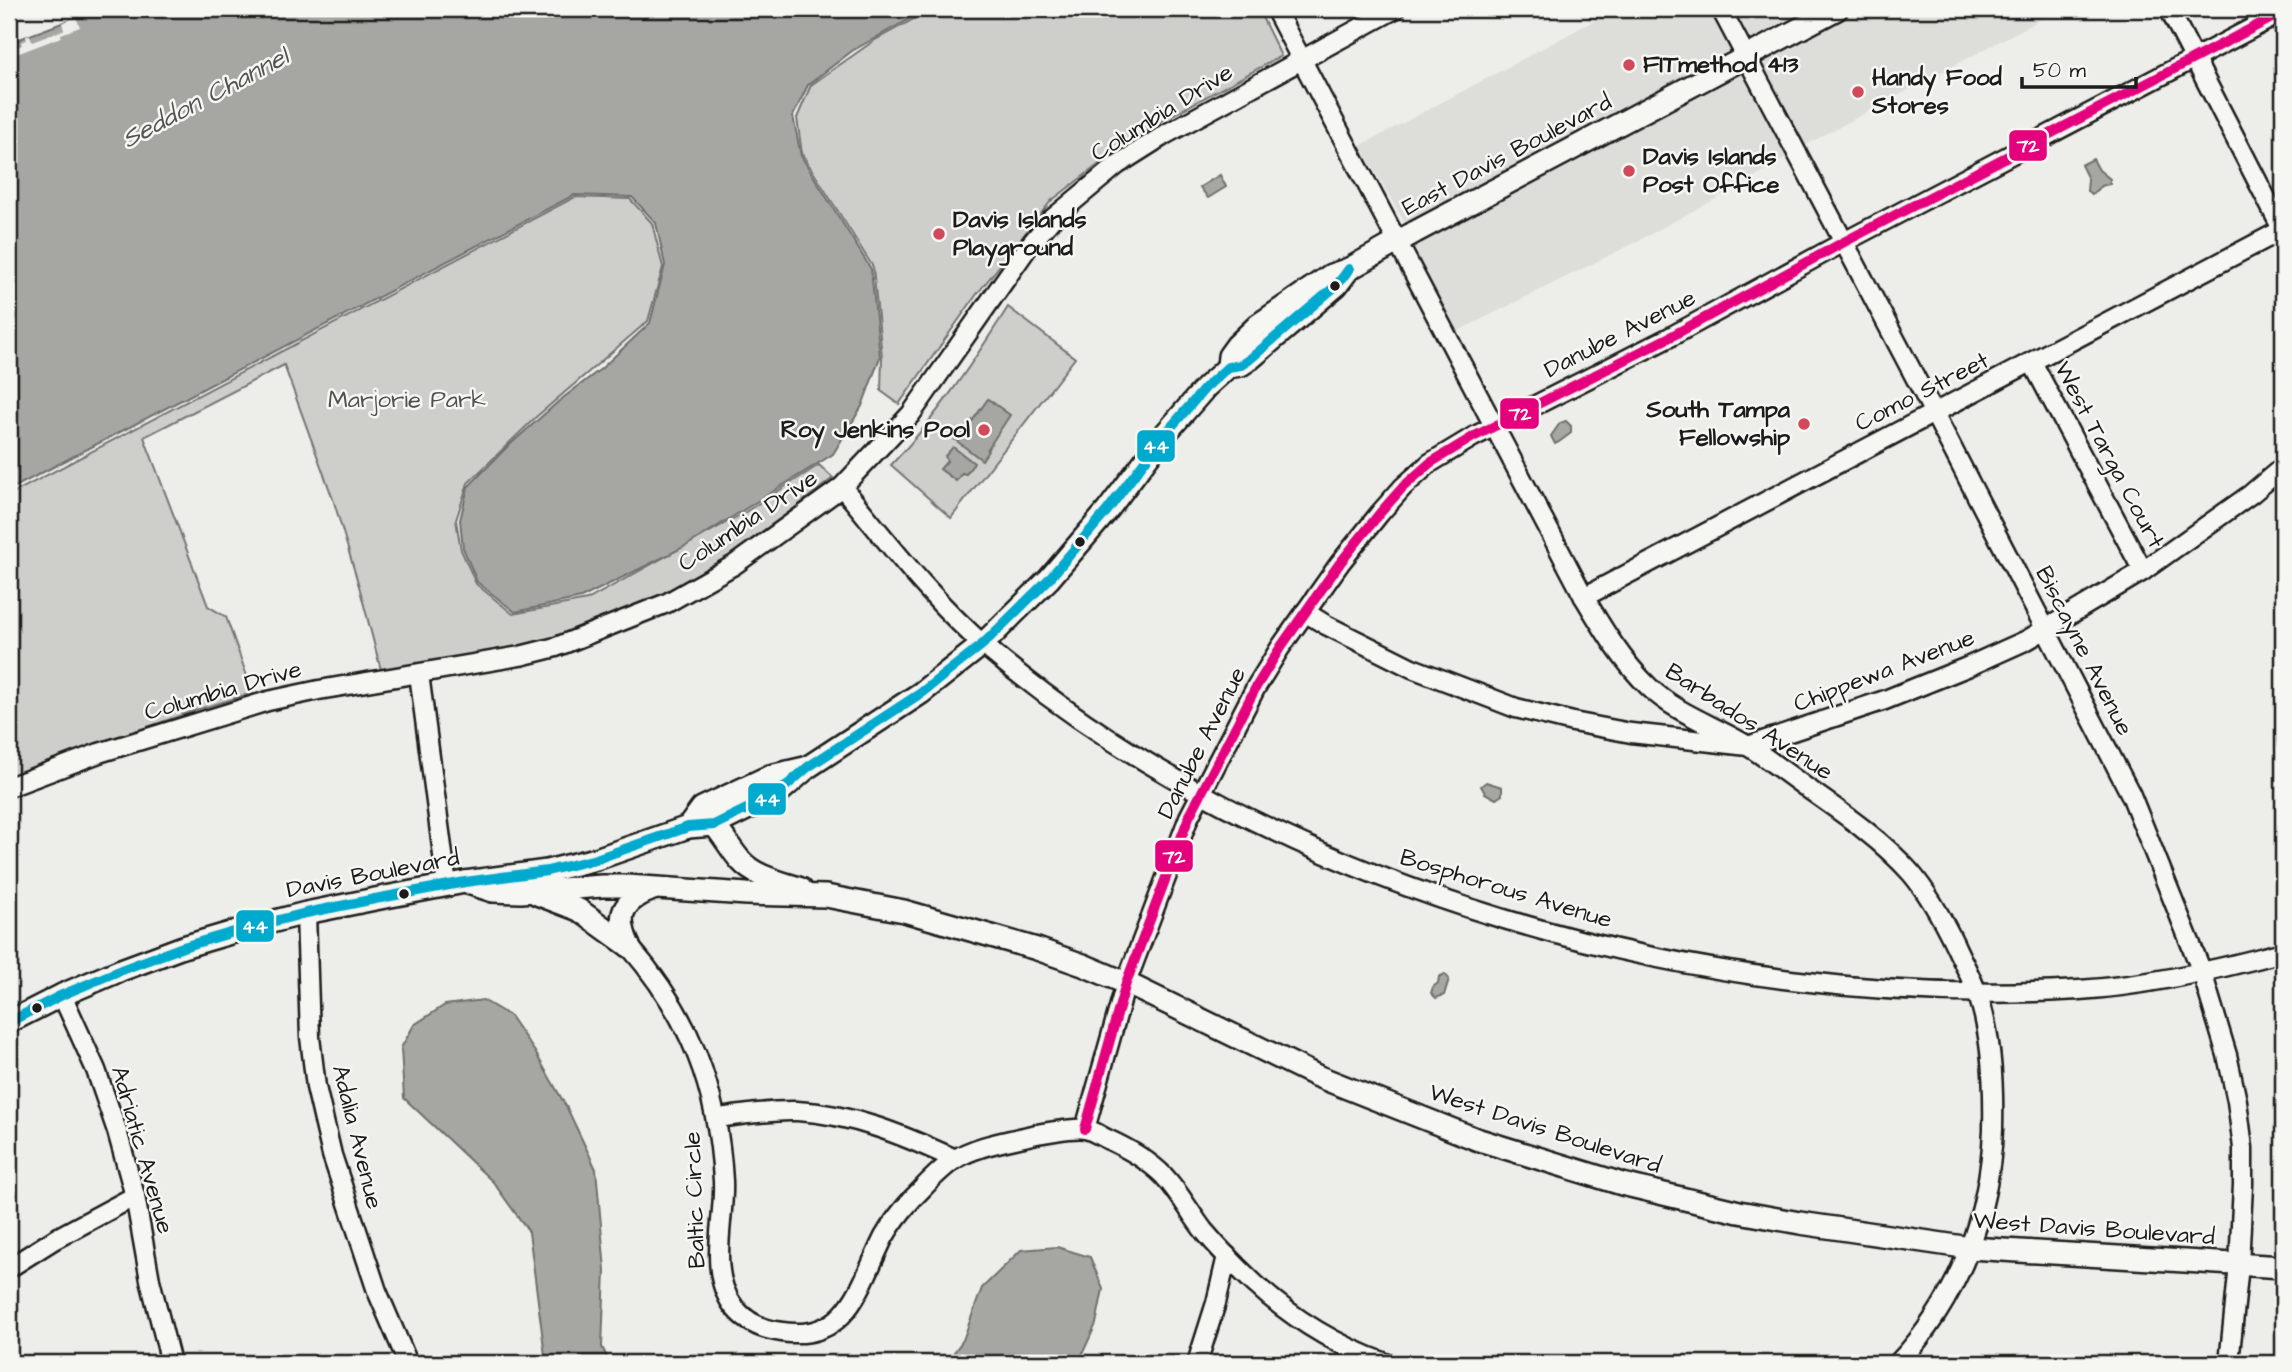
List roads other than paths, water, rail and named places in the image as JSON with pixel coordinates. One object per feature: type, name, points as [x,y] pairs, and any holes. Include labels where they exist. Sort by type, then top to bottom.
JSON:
[{"type":"street","name":"Barbados Avenue","points":[[1275,9],[1584,597],[1627,664],[1650,688],[1678,709],[1748,746],[1832,806],[1885,849],[1910,873],[1944,922],[1978,994],[1991,1059],[1994,1111],[1992,1164],[1983,1209],[1970,1248],[1938,1308],[1899,1363]]},
{"type":"street","name":"Columbia Drive","points":[[9,787],[99,753],[268,701],[318,690],[475,665],[556,647],[667,603],[734,565],[842,487],[911,414],[1017,260],[1052,219],[1117,165],[1300,59],[1395,9]]},
{"type":"street","name":"Biscayne Avenue","points":[[1721,9],[2131,795],[2202,972],[2227,1055],[2243,1148],[2239,1265],[2229,1363]]},
{"type":"street","name":"East Davis Boulevard","points":[[596,859],[688,827],[714,825],[777,794],[808,767],[911,701],[983,644],[1049,579],[1206,387],[1228,368],[1241,365],[1250,359],[1337,285],[1349,270],[1837,9]]},
{"type":"street","points":[[2169,9],[2283,231]]},
{"type":"street","name":"Danube Avenue","points":[[1085,1129],[1126,983],[1179,842],[1201,792],[1279,648],[1340,563],[1403,487],[1430,463],[1494,427],[1670,337],[2194,56],[2283,12]]},
{"type":"street","name":"Como Street","points":[[1584,597],[2283,231]]},
{"type":"street","name":"West Targa Court","points":[[2032,362],[2143,571]]},
{"type":"street","name":"Chippewa Avenue","points":[[1305,612],[1412,668],[1516,708],[1631,733],[1748,746],[1885,700],[1997,654],[2046,629],[2143,571],[2251,494],[2283,467]]},
{"type":"street","name":"Bosphorous Avenue","points":[[842,487],[953,616],[1013,669],[1097,731],[1201,792],[1325,852],[1456,904],[1654,958],[1850,988],[1978,994],[2082,990],[2202,972],[2283,952]]},
{"type":"street","points":[[419,674],[456,883]]},
{"type":"street","name":"East Davis Boulevard","points":[[688,827],[702,807],[770,776],[808,767]]},
{"type":"street","name":"West Davis Boulevard","points":[[714,825],[741,862],[774,880],[827,897],[904,911],[1037,949],[1126,983],[1317,1076],[1476,1139],[1537,1160],[1622,1184],[1740,1212],[1847,1231],[1970,1248],[2283,1267]]},
{"type":"street","name":"Davis Boulevard","points":[[9,1021],[62,995],[183,947],[306,913],[456,883],[547,871],[596,859]]},
{"type":"street","name":"West Davis Boulevard","points":[[456,883],[493,891],[529,892],[602,886],[827,897]]},
{"type":"street","points":[[629,946],[621,918],[624,910],[636,896],[657,887]]},
{"type":"street","points":[[529,892],[579,910],[629,946]]},
{"type":"street","name":"Adalia Avenue","points":[[306,913],[310,1037],[316,1087],[331,1155],[377,1291],[408,1363]]},
{"type":"street","name":"Baltic Circle","points":[[629,946],[677,1010],[699,1061],[717,1118],[723,1181],[719,1258],[722,1282],[736,1309],[761,1327],[791,1334],[815,1329],[838,1319],[859,1295],[891,1226],[911,1200],[955,1159],[1028,1135],[1085,1129]]},
{"type":"street","name":"Adriatic Avenue","points":[[62,995],[96,1070],[117,1131],[135,1196],[150,1280],[171,1363]]},
{"type":"street","points":[[717,1118],[783,1111],[835,1116],[894,1132],[955,1159]]},
{"type":"street","points":[[1085,1129],[1134,1153],[1163,1175],[1202,1228],[1227,1256],[1285,1310],[1322,1334],[1386,1363]]},
{"type":"street","points":[[9,1268],[55,1239],[135,1196]]},
{"type":"street","points":[[1197,1363],[1227,1256]]},
{"type":"water","name":"Seddon Channel","points":[[99,9],[927,9],[852,51],[808,85],[793,116],[801,156],[871,269],[880,357],[862,406],[833,454],[686,546],[581,598],[515,612],[477,582],[463,548],[460,520],[468,487],[505,449],[559,401],[602,368],[650,323],[665,265],[656,223],[632,197],[574,195],[9,490],[9,43]]},
{"type":"water","points":[[2093,159],[2099,170],[2110,179],[2110,184],[2101,186],[2092,194],[2087,191],[2088,179],[2081,165]]},
{"type":"water","points":[[1220,175],[1226,187],[1208,198],[1200,187]]},
{"type":"water","points":[[988,399],[1010,415],[982,460],[954,439],[970,424]]},
{"type":"water","points":[[1566,421],[1571,426],[1571,433],[1555,444],[1551,436],[1560,423]]},
{"type":"water","points":[[953,447],[974,463],[966,474],[962,473],[956,481],[940,469],[947,461],[945,456]]},
{"type":"water","points":[[1486,782],[1502,787],[1502,795],[1496,799],[1485,793],[1481,786]]},
{"type":"water","points":[[1445,974],[1449,979],[1444,995],[1436,998],[1431,993],[1433,987],[1438,983],[1439,977]]},
{"type":"water","points":[[483,1000],[510,1016],[535,1052],[567,1108],[596,1169],[605,1270],[602,1347],[610,1363],[546,1363],[529,1232],[493,1182],[404,1098],[401,1048],[414,1025],[445,1005]]},
{"type":"water","points":[[1057,1247],[1090,1257],[1103,1289],[1096,1324],[1080,1359],[1076,1363],[946,1363],[963,1340],[982,1288],[1021,1250]]},
{"type":"place","name":"FITmethod 413","points":[[1629,65]]},
{"type":"place","name":"Handy Food Stores","points":[[1858,92]]},
{"type":"place","name":"Davis Islands Post Office","points":[[1629,171]]},
{"type":"place","name":"Davis Islands Playground","points":[[939,234]]},
{"type":"place","name":"South Tampa Fellowship","points":[[1804,424]]},
{"type":"place","name":"Roy Jenkins Pool","points":[[984,430]]},
{"type":"park label","name":"Marjorie Park","points":[[407,400]]}]
